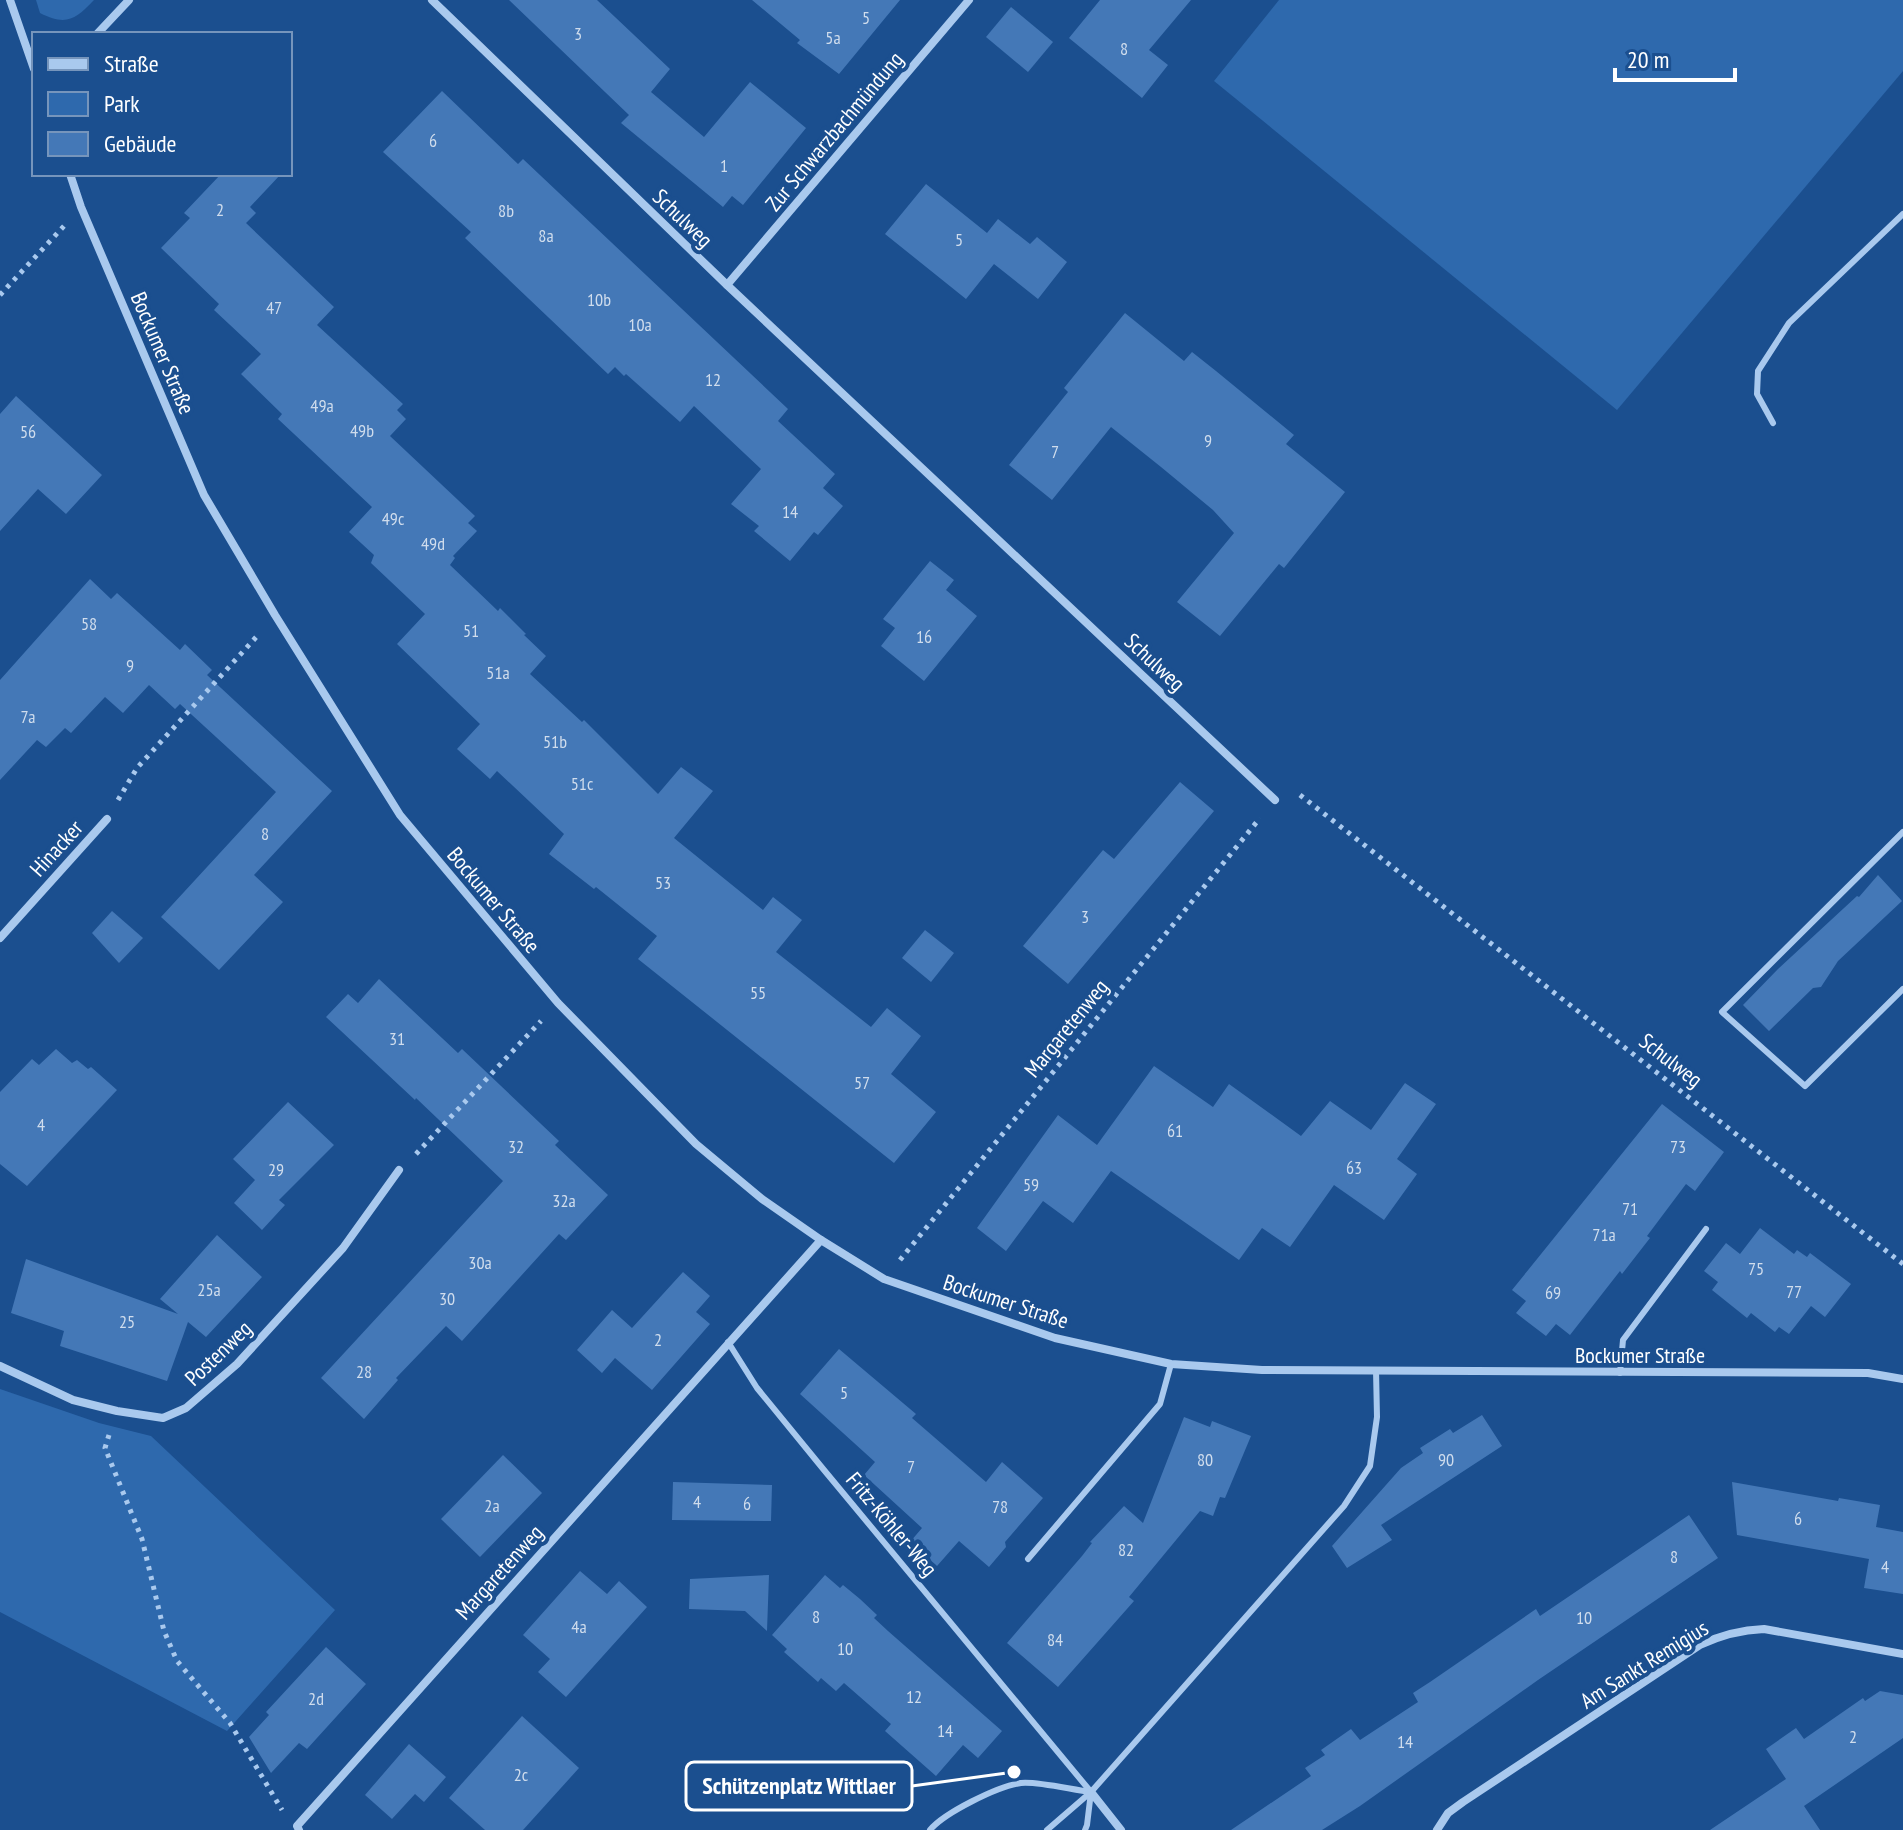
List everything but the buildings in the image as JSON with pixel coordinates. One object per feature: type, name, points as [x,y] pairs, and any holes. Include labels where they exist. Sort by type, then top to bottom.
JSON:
[{"type":"street","points":[[10,0],[32,63]]},
{"type":"street","points":[[99,32],[129,0]]},
{"type":"street","name":"Schulweg","points":[[432,0],[727,285],[1275,800]]},
{"type":"street","name":"Zur Schwarzbachmündung","points":[[727,285],[969,0]]},
{"type":"street","name":"Bockumer Straße","points":[[71,176],[81,207],[204,495],[400,815],[558,1003],[696,1144],[762,1199],[821,1240],[884,1279],[1055,1338],[1171,1364],[1262,1370],[1868,1373],[1903,1377]]},
{"type":"street","name":"Hinacker","points":[[0,938],[107,819]]},
{"type":"street","name":"Postenweg","points":[[0,1366],[73,1400],[117,1411],[163,1418],[186,1408],[237,1364],[343,1248],[399,1170]]},
{"type":"street","points":[[728,1342],[821,1240]]},
{"type":"street","name":"Margaretenweg","points":[[298,1828],[728,1342]]},
{"type":"street","name":"Am Sankt Remigius","points":[[1437,1830],[1448,1813],[1463,1802],[1700,1645],[1719,1636],[1744,1629],[1764,1629],[1903,1654]]},
{"type":"street","name":"Fritz-Köhler-Weg","points":[[1091,1792],[1121,1830]]},
{"type":"lane","points":[[1773,423],[1757,394],[1758,371],[1789,323],[1903,214]]},
{"type":"lane","points":[[1903,832],[1722,1012],[1805,1086],[1903,989]]},
{"type":"lane","points":[[1620,1373],[1623,1340],[1706,1229]]},
{"type":"lane","name":"Fritz-Köhler-Weg","points":[[728,1342],[757,1388],[1091,1792]]},
{"type":"lane","points":[[1028,1559],[1160,1404],[1171,1364]]},
{"type":"lane","points":[[1047,1830],[1091,1792],[1344,1506],[1370,1466],[1377,1417],[1376,1370]]},
{"type":"lane","points":[[930,1830],[938,1820],[977,1799],[1021,1783],[1091,1792]]},
{"type":"lane","points":[[1085,1830],[1091,1792]]},
{"type":"path","points":[[0,295],[81,207]]},
{"type":"path","points":[[107,819],[137,768],[275,615]]},
{"type":"path","name":"Schulweg","points":[[1275,800],[1288,785],[1903,1264]]},
{"type":"path","name":"Margaretenweg","points":[[884,1279],[1275,800]]},
{"type":"path","points":[[399,1170],[558,1003]]},
{"type":"path","points":[[117,1411],[105,1448],[142,1539],[164,1631],[177,1661],[230,1723],[278,1807],[298,1828]]},
{"type":"green space","points":[[36,0],[94,0],[75,16],[64,20],[40,13]]},
{"type":"green space","points":[[1279,0],[1903,0],[1903,71],[1617,410],[1214,81]]},
{"type":"green space","points":[[0,1389],[99,1423],[151,1436],[335,1610],[227,1731],[0,1612]]},
{"type":"place","name":"Schützenplatz Wittlaer","points":[[1014,1772]]}]
